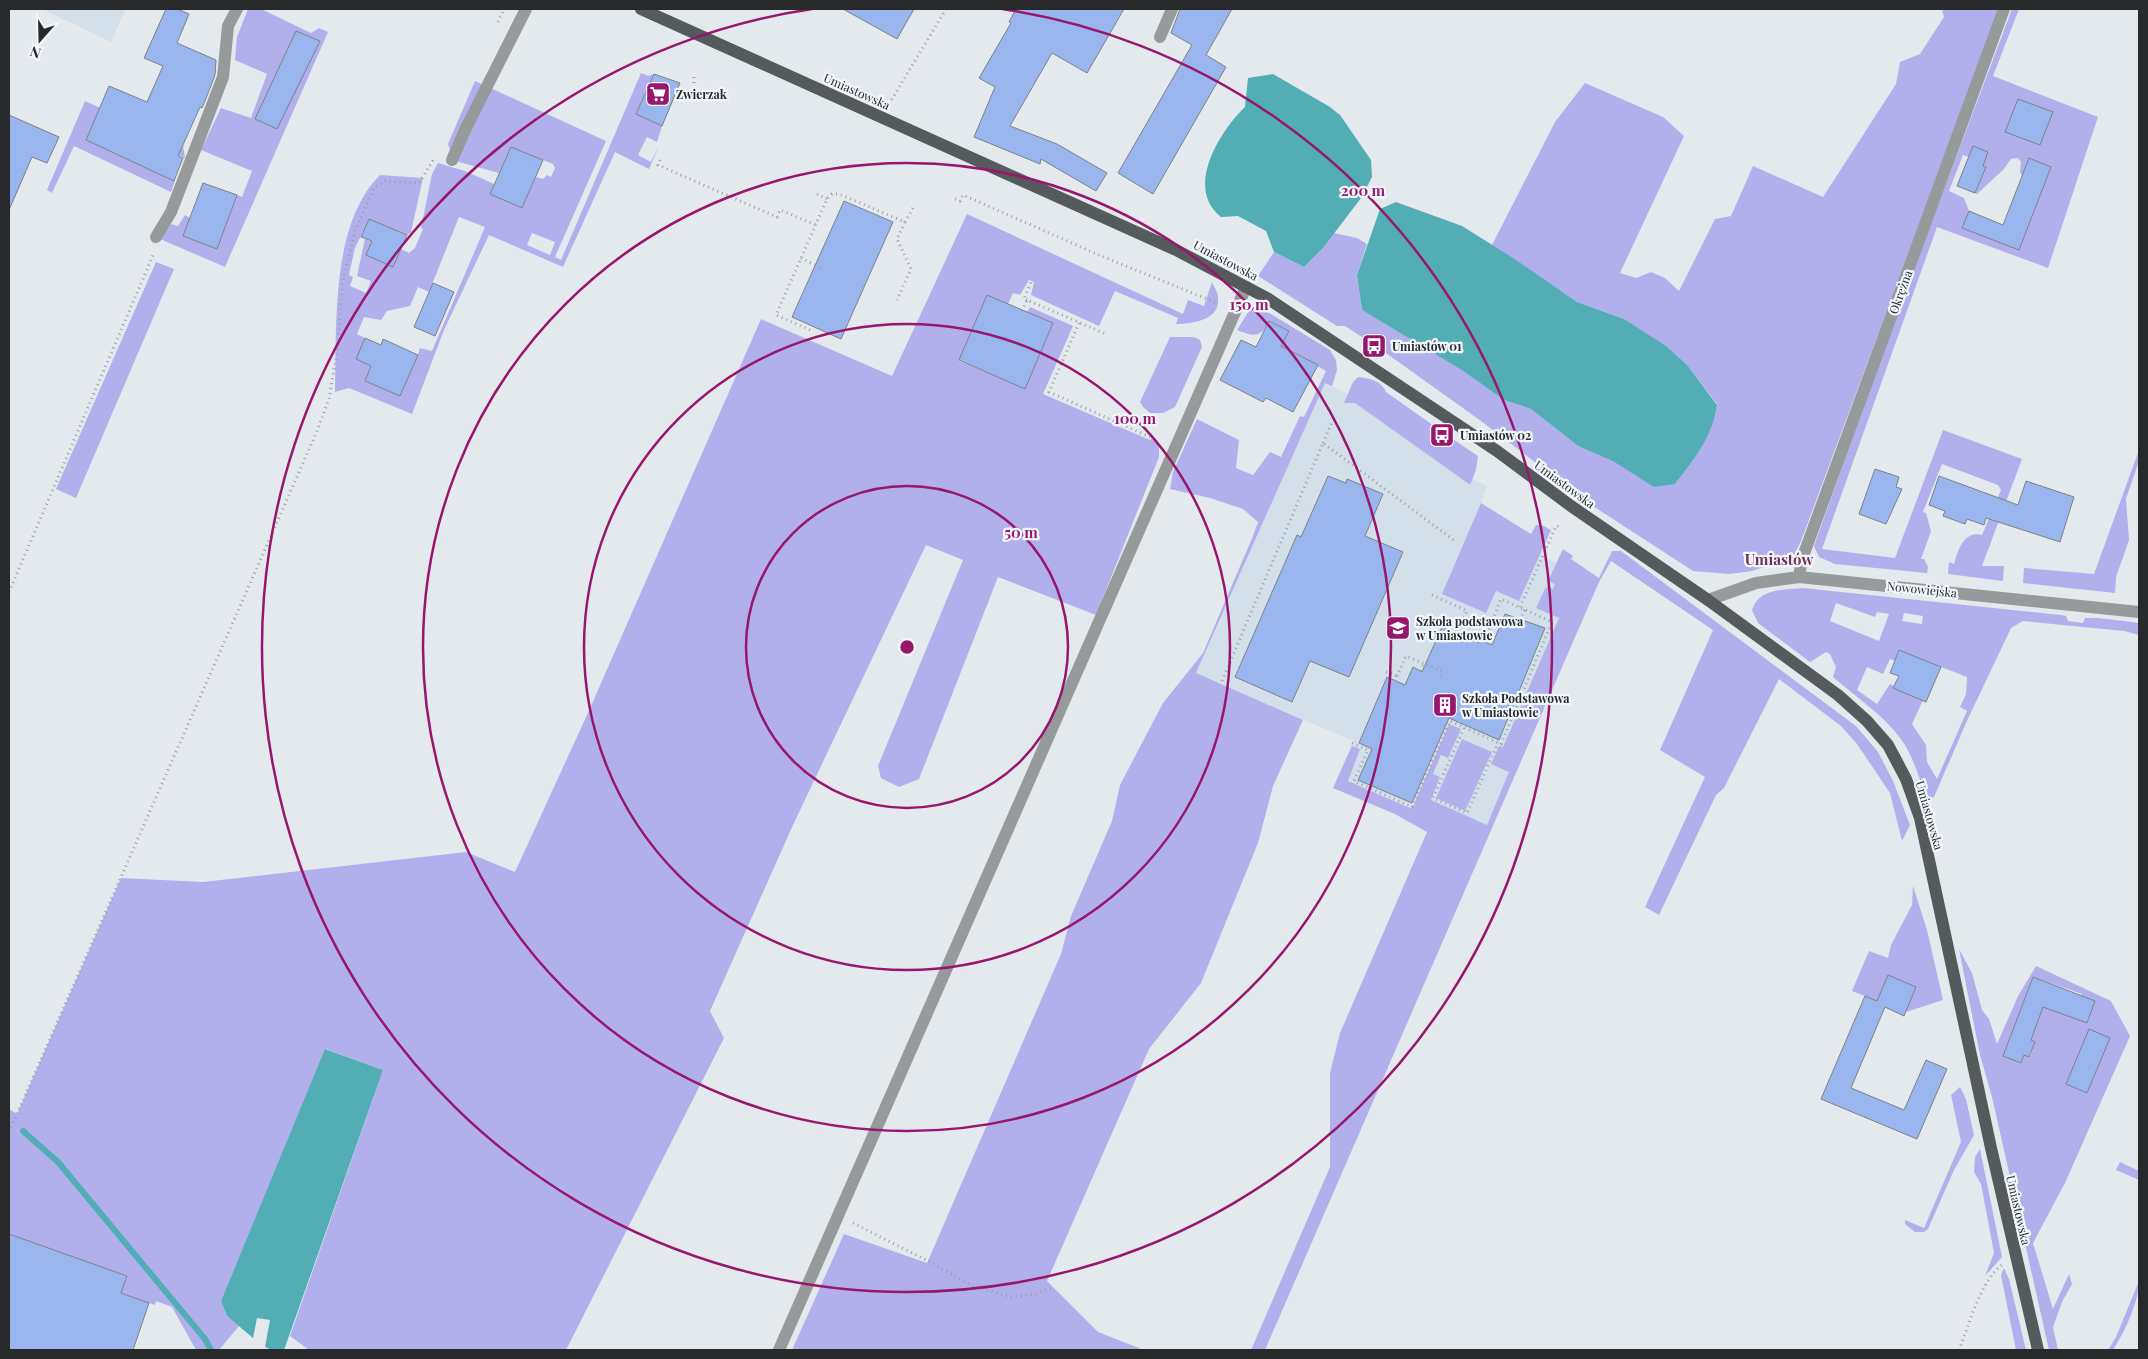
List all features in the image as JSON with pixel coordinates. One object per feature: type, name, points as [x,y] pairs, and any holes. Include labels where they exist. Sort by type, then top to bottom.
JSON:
[{"type":"main road","name":"Umiastowska","points":[[641,9],[1176,250],[1267,298],[1436,409],[1708,600],[1838,695],[1852,708],[1888,745],[1906,779],[1920,818],[2038,1350]]},
{"type":"street","points":[[156,237],[171,212],[223,77],[228,26],[237,9]]},
{"type":"street","points":[[452,160],[466,128],[526,9]]},
{"type":"street","points":[[1160,37],[1172,9]]},
{"type":"street","name":"Okrężna","points":[[1799,577],[1802,559],[2004,9]]},
{"type":"street","points":[[780,1350],[1246,287]]},
{"type":"street","name":"Nowowiejska","points":[[1708,600],[1756,583],[1799,577],[2139,612]]},
{"type":"path","points":[[497,25],[504,9]]},
{"type":"path","points":[[882,117],[946,9]]},
{"type":"path","points":[[694,77],[694,93]]},
{"type":"path","points":[[9,1132],[317,431],[329,399],[338,347],[342,286],[355,231],[374,188],[385,181],[419,183],[438,151]]},
{"type":"path","points":[[660,160],[658,165],[756,206],[777,217],[780,210],[816,225]]},
{"type":"path","points":[[706,186],[708,182]]},
{"type":"path","points":[[816,194],[827,199]]},
{"type":"path","points":[[810,330],[776,315],[827,199],[832,194],[839,194],[905,222]]},
{"type":"path","points":[[955,199],[960,202],[963,195],[1100,255],[1218,303]]},
{"type":"path","points":[[897,300],[911,269],[897,239],[913,208]]},
{"type":"path","points":[[9,592],[153,258],[156,237]]},
{"type":"path","points":[[802,258],[823,269]]},
{"type":"path","points":[[1031,282],[1024,298],[1106,334]]},
{"type":"path","points":[[1022,310],[1027,300]]},
{"type":"path","points":[[1079,323],[1049,392],[1150,437]]},
{"type":"path","points":[[1222,681],[1333,420]]},
{"type":"path","points":[[1323,443],[1455,541]]},
{"type":"path","points":[[1520,607],[1556,526],[1562,527]]},
{"type":"path","points":[[1432,595],[1466,611],[1457,634]]},
{"type":"path","points":[[1464,728],[1433,798],[1467,813],[1498,743],[1500,744],[1552,622],[1501,599],[1484,642]]},
{"type":"path","points":[[1520,620],[1525,610]]},
{"type":"path","points":[[1395,681],[1406,656],[1442,672],[1439,679]]},
{"type":"path","points":[[1421,671],[1424,664]]},
{"type":"path","points":[[1386,672],[1397,676]]},
{"type":"path","points":[[1352,744],[1368,750],[1354,782],[1412,806],[1450,721],[1498,743]]},
{"type":"path","points":[[839,1216],[973,1286],[1010,1298],[1036,1294],[1053,1287]]},
{"type":"path","points":[[1959,1350],[1986,1284],[1996,1269],[2004,1263],[2017,1259]]},
{"type":"shaded area","points":[[42,9],[126,9],[111,42]]},
{"type":"shaded area","points":[[248,9],[261,9],[311,33],[319,28],[328,32],[225,267],[160,239],[171,224],[178,226],[185,215],[190,218],[183,236],[217,249],[237,195],[242,197],[252,171],[201,150],[221,108],[251,118],[267,74],[235,60],[237,37]]},
{"type":"shaded area","points":[[1942,9],[1999,9],[1801,541],[1793,557],[1752,571],[1729,574],[1693,571],[1593,506],[1372,341],[1371,343],[1345,326],[1337,326],[1258,276],[1274,252],[1304,267],[1323,248],[1334,233],[1357,238],[1367,244],[1357,275],[1362,310],[1463,371],[1504,400],[1531,409],[1578,446],[1675,484],[1702,447],[1715,416],[1717,404],[1688,366],[1624,319],[1577,302],[1492,245],[1555,122],[1585,83],[1663,117],[1684,136],[1620,273],[1636,278],[1651,272],[1665,278],[1679,291],[1715,219],[1731,216],[1753,166],[1823,197],[1896,84],[1900,62],[1920,54],[1944,17]]},
{"type":"shaded area","points":[[2012,9],[2019,9],[1993,76],[2098,117],[2048,268],[1937,227],[1822,549],[1895,558],[1943,430],[2022,459],[1982,566],[2004,566],[2003,581],[1948,574],[1949,562],[1954,564],[1960,547],[1966,538],[1976,534],[1982,535],[2001,490],[1998,485],[1942,464],[1923,512],[1926,513],[1931,531],[1921,559],[1924,559],[1928,567],[1927,573],[1835,564],[1819,557],[1814,546],[1932,215],[1940,200]],"holes":[[[1973,146],[1988,152],[1983,166],[1985,167],[1971,191],[1977,194],[2004,169],[2011,159],[2018,158],[2021,162],[2020,172],[2022,175],[2029,158],[2051,167],[2019,250],[1963,228],[1969,211],[1964,198],[1949,191],[1963,155],[1969,157]]]},
{"type":"shaded area","points":[[641,73],[648,76],[654,74],[636,114],[662,126],[657,142],[647,137],[638,155],[651,162],[660,144],[649,169],[615,152],[563,267],[489,235],[444,330],[412,414],[349,388],[335,392],[337,308],[344,248],[352,221],[364,196],[380,175],[423,178],[411,232],[407,235],[369,219],[355,248],[349,275],[353,277],[350,286],[366,293],[371,281],[357,276],[365,239],[372,242],[367,255],[392,267],[401,249],[409,253],[415,248],[423,229],[421,228],[432,174],[438,163],[465,171],[494,184],[490,194],[522,208],[536,177],[543,179],[547,175],[551,177],[555,168],[553,164],[511,147],[499,173],[459,162],[452,156],[448,144],[475,81],[606,141],[555,257],[561,260]],"holes":[[[459,217],[485,227],[432,351],[420,348],[400,396],[365,381],[371,366],[356,359],[365,338],[357,334],[364,317],[381,320],[387,311],[410,306],[418,287],[429,292]],[[532,233],[555,242],[550,255],[527,245]]]},
{"type":"shaded area","points":[[1273,74],[1330,107],[1340,115],[1371,160],[1372,177],[1361,198],[1323,248],[1304,267],[1274,252],[1266,231],[1238,216],[1221,217],[1210,205],[1206,191],[1206,176],[1210,160],[1226,130],[1245,107],[1248,78]]},
{"type":"shaded area","points":[[85,101],[183,145],[185,158],[96,118],[86,140],[175,181],[171,192],[74,146],[52,193],[47,190]]},
{"type":"shaded area","points":[[1396,202],[1462,226],[1577,302],[1624,319],[1666,346],[1688,366],[1717,405],[1715,416],[1702,447],[1675,484],[1654,487],[1613,461],[1578,446],[1531,409],[1504,400],[1463,371],[1362,310],[1357,275],[1380,209]]},
{"type":"shaded area","points":[[967,214],[1183,314],[1188,300],[1204,306],[1212,282],[1217,291],[1218,305],[1211,316],[1198,322],[1176,324],[1178,318],[1115,291],[1099,326],[1031,295],[1034,282],[1029,280],[1020,295],[1013,293],[1008,304],[987,296],[959,361],[1025,388],[1027,312],[1030,307],[1073,326],[1043,394],[1150,440],[1152,438],[1159,445],[1159,457],[1096,615],[998,577],[919,779],[899,787],[881,778],[878,766],[963,560],[926,545],[793,825],[710,1011],[724,1038],[566,1350],[309,1350],[290,1336],[383,1070],[326,1049],[221,1301],[227,1316],[239,1326],[219,1350],[196,1350],[172,1307],[156,1301],[155,1305],[121,1293],[127,1276],[9,1234],[9,1109],[17,1114],[121,878],[203,882],[466,852],[515,872],[587,715],[761,319],[892,376]]},
{"type":"shaded area","points":[[156,262],[174,269],[76,498],[56,489]]},
{"type":"shaded area","points":[[1256,307],[1330,350],[1336,360],[1337,370],[1332,386],[1325,383],[1196,673],[1303,720],[1273,786],[1258,843],[1201,983],[1149,1049],[1047,1281],[1098,1332],[1144,1350],[792,1350],[844,1234],[927,1263],[1061,954],[1071,916],[1112,821],[1120,785],[1163,703],[1203,653],[1258,522],[1243,509],[1210,498],[1170,489],[1173,472],[1197,419],[1239,440],[1236,468],[1253,475],[1270,452],[1281,457],[1300,416],[1304,417],[1326,371],[1296,354],[1286,374],[1279,351],[1289,331],[1270,321],[1263,331],[1253,335],[1237,330],[1250,309]]},
{"type":"shaded area","points":[[1170,337],[1194,337],[1200,340],[1202,347],[1175,407],[1163,413],[1150,413],[1140,402]]},
{"type":"shaded area","points":[[1358,377],[1371,379],[1378,383],[1386,392],[1437,428],[1434,433],[1444,440],[1448,436],[1478,456],[1476,470],[1471,483],[1469,484],[1355,403],[1344,403],[1353,382]]},
{"type":"shaded area","name":"Szkoła podstawowa w Umiastowie","points":[[1325,383],[1355,397],[1472,479],[1487,486],[1480,507],[1545,545],[1541,555],[1556,563],[1560,554],[1599,582],[1482,849],[1333,788],[1353,741],[1196,674]]},
{"type":"shaded area","points":[[2139,450],[2139,461],[2126,499],[2129,540],[2116,577],[2115,593],[2023,583],[2024,568],[2094,574]]},
{"type":"shaded area","points":[[1481,503],[1531,534],[1536,525],[1544,526],[1551,530],[1519,601],[1496,591],[1486,613],[1442,594]]},
{"type":"shaded area","points":[[1563,549],[1573,556],[1571,559],[1599,578],[1612,551],[1621,551],[1856,726],[1878,752],[1893,781],[1910,825],[1902,841],[1890,793],[1857,744],[1841,726],[1779,679],[1724,788],[1716,795],[1659,915],[1645,907],[1705,777],[1660,750],[1713,630],[1611,561],[1599,582],[1265,1350],[1251,1350],[1330,1167],[1330,1073],[1340,1033],[1427,832],[1395,814],[1333,788],[1352,746],[1360,749],[1348,781],[1412,809],[1449,724],[1461,729],[1448,758],[1441,755],[1433,774],[1440,777],[1431,800],[1487,825],[1509,772],[1491,764],[1499,746],[1503,747],[1559,618],[1536,608],[1546,587],[1553,589],[1555,584],[1548,581]]},
{"type":"shaded area","points":[[1803,588],[2061,615],[2066,616],[2068,621],[2083,623],[2085,618],[2098,618],[2139,623],[2139,635],[2124,631],[2023,621],[2011,628],[1966,723],[1934,797],[1926,799],[1913,760],[1901,739],[1877,714],[1833,677],[1836,667],[1830,654],[1826,652],[1810,662],[1758,623],[1752,610],[1760,598],[1780,590]],"holes":[[[1836,603],[1875,617],[1877,612],[1889,614],[1879,641],[1830,621]],[[1904,613],[1923,616],[1922,624],[1902,621]],[[1908,654],[1967,677],[1966,694],[1960,707],[1967,711],[1937,779],[1927,762],[1926,745],[1912,724],[1923,700],[1893,688],[1894,686],[1890,684],[1877,704],[1857,690],[1867,667],[1883,674],[1890,659],[1904,664]]]},
{"type":"shaded area","points":[[1462,739],[1492,752],[1465,811],[1436,798]]},
{"type":"shaded area","points":[[1913,886],[1927,930],[1943,1000],[1906,1012],[1852,991],[1869,951],[1888,958],[1891,945],[1912,905]]},
{"type":"shaded area","points":[[1959,949],[1972,973],[1982,1010],[1989,1019],[1997,1044],[2018,996],[2036,966],[2111,1001],[2130,1036],[2065,1183],[2033,1243],[2053,1309],[2069,1274],[2072,1284],[2062,1302],[2053,1327],[2058,1350],[2049,1350],[1992,1097],[1980,1055]],"holes":[[[2033,977],[2082,994],[2081,996],[2095,1001],[2088,1021],[2043,1007],[2031,1040],[2035,1042],[2030,1057],[2024,1055],[2021,1063],[2003,1056]],[[2089,1030],[2109,1038],[2087,1093],[2066,1084]]]},
{"type":"shaded area","points":[[325,1049],[383,1070],[284,1350],[272,1350],[265,1347],[270,1320],[257,1318],[253,1338],[227,1316],[221,1301]]},
{"type":"shaded area","points":[[1960,1087],[1966,1099],[1974,1135],[1954,1170],[1928,1229],[1924,1232],[1915,1232],[1905,1224],[1905,1220],[1924,1228],[1961,1142],[1951,1095]]},
{"type":"shaded area","points":[[1980,1149],[2002,1257],[1985,1276],[1994,1253],[1981,1184],[1974,1172],[1975,1157]]},
{"type":"shaded area","points":[[2120,1162],[2139,1171],[2139,1180],[2116,1170]]},
{"type":"shaded area","points":[[2004,1268],[2009,1279],[2026,1350],[2016,1350],[2001,1275]]},
{"type":"shaded area","points":[[2139,1281],[2134,1308],[2122,1335],[2113,1350],[2108,1350],[2116,1337]]},
{"type":"building","points":[[166,9],[177,9],[189,14],[177,43],[216,60],[215,75],[207,96],[202,108],[200,107],[178,156],[183,158],[174,181],[86,140],[109,86],[147,102],[163,66],[144,58]]},
{"type":"building","points":[[843,9],[914,9],[897,39]]},
{"type":"building","points":[[1016,9],[1124,9],[1087,73],[1052,53],[1010,126],[1057,144],[1107,173],[1096,191],[1041,159],[1040,164],[974,137],[995,87],[979,78],[1011,23],[1009,22]]},
{"type":"building","points":[[1180,9],[1232,9],[1206,55],[1226,67],[1153,194],[1118,173],[1192,45],[1171,33]]},
{"type":"building","points":[[296,31],[320,41],[277,129],[255,119]]},
{"type":"building","points":[[654,74],[680,83],[662,126],[636,114]]},
{"type":"building","points":[[2018,99],[2053,112],[2040,145],[2005,132]]},
{"type":"building","points":[[9,115],[59,137],[47,163],[32,157],[9,210]]},
{"type":"building","points":[[1973,146],[1988,152],[1983,166],[1986,167],[1975,193],[1957,186]]},
{"type":"building","points":[[511,147],[543,160],[522,208],[490,194]]},
{"type":"building","points":[[2029,158],[2051,167],[2019,250],[1962,228],[1969,211],[2003,225]]},
{"type":"building","points":[[203,183],[237,195],[217,249],[183,236]]},
{"type":"building","points":[[844,201],[893,222],[841,339],[792,317]]},
{"type":"building","points":[[369,219],[407,235],[393,267],[366,255],[372,241],[361,237]]},
{"type":"building","points":[[433,283],[454,292],[435,336],[414,327]]},
{"type":"building","points":[[987,295],[1053,323],[1025,389],[959,360]]},
{"type":"building","points":[[1269,321],[1289,331],[1281,346],[1318,365],[1293,412],[1266,398],[1263,402],[1220,380],[1241,340],[1256,347]]},
{"type":"building","points":[[365,338],[381,345],[383,339],[418,355],[400,396],[365,381],[371,366],[356,359]]},
{"type":"building","points":[[1875,469],[1899,477],[1896,487],[1902,489],[1886,524],[1859,514]]},
{"type":"building","points":[[1328,476],[1346,483],[1347,479],[1383,494],[1365,536],[1403,552],[1349,677],[1310,661],[1292,702],[1235,677],[1297,535],[1301,537]]},
{"type":"building","points":[[1939,476],[2018,505],[2026,481],[2074,497],[2060,542],[1986,518],[1984,525],[1967,519],[1965,524],[1943,516],[1945,511],[1929,505]]},
{"type":"building","name":"Szkoła Podstawowa w Umiastowie","points":[[1505,614],[1545,628],[1499,740],[1449,718],[1412,803],[1358,780],[1372,749],[1359,743],[1387,677],[1405,685],[1413,667],[1422,672],[1442,627],[1479,643],[1480,640],[1492,645]]},
{"type":"building","points":[[1899,650],[1941,667],[1926,702],[1893,688],[1899,676],[1890,673]]},
{"type":"building","points":[[1888,975],[1916,987],[1904,1016],[1885,1007],[1851,1088],[1904,1110],[1926,1060],[1947,1069],[1917,1139],[1821,1099],[1865,996],[1877,1001]]},
{"type":"building","points":[[2033,977],[2095,1001],[2087,1023],[2043,1007],[2031,1040],[2035,1042],[2029,1057],[2024,1055],[2021,1063],[2003,1056]]},
{"type":"building","points":[[2089,1029],[2110,1038],[2087,1093],[2066,1084]]},
{"type":"building","points":[[9,1234],[127,1276],[121,1293],[149,1303],[133,1350],[9,1350]]},
{"type":"waterway","points":[[23,1131],[58,1162],[205,1339],[211,1350]]},
{"type":"place","name":"Zwierzak","points":[[658,94]]},
{"type":"place","name":"Umiastów 01","points":[[1374,346]]},
{"type":"place","name":"Umiastów 02","points":[[1442,435]]},
{"type":"place","name":"Szkoła podstawowa w Umiastowie","points":[[1398,628]]},
{"type":"place","name":"Szkoła Podstawowa w Umiastowie","points":[[1445,705]]},
{"type":"district","name":"Umiastów","points":[[1779,559]]}]
